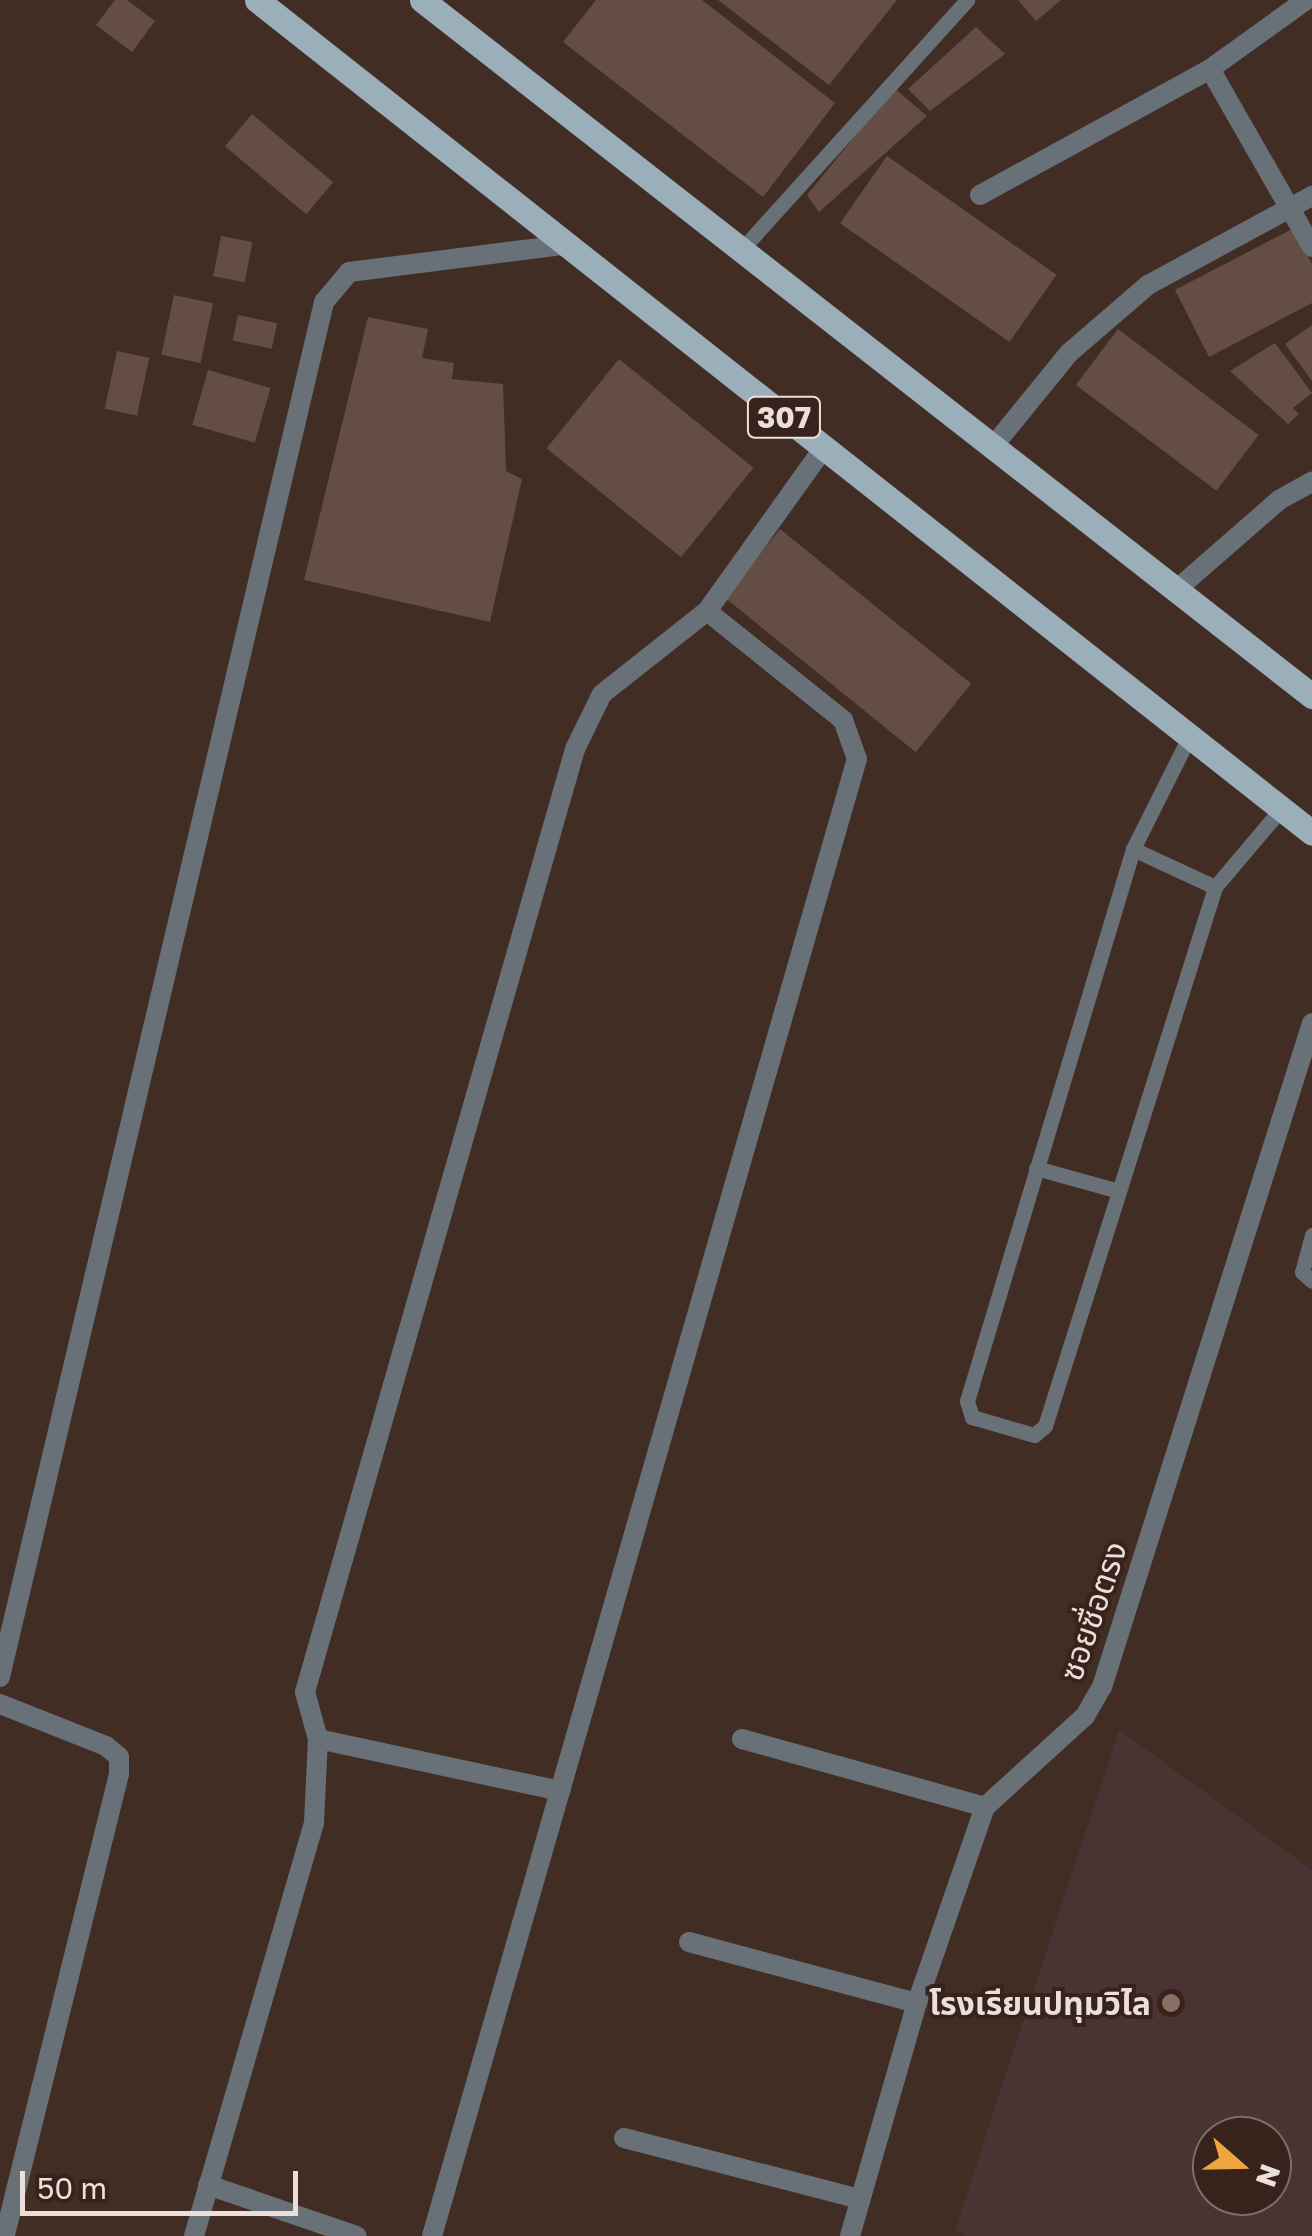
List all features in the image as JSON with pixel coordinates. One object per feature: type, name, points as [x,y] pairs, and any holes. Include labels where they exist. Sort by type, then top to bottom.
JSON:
[{"type":"main road","name":"307","points":[[258,0],[1312,833]]},
{"type":"main road","points":[[422,0],[995,444],[1312,696]]},
{"type":"street","points":[[980,194],[1210,70],[1306,0]]},
{"type":"street","points":[[1210,70],[1312,247]]},
{"type":"street","points":[[995,444],[1069,353],[1148,285],[1312,196]]},
{"type":"street","points":[[0,1677],[324,302],[349,272],[570,244]]},
{"type":"street","points":[[194,2236],[314,1823],[318,1739],[306,1706],[312,1667],[576,749],[602,694],[707,612],[823,449]]},
{"type":"street","points":[[1176,590],[1279,500],[1312,482]]},
{"type":"street","points":[[432,2236],[857,759],[844,720],[707,612]]},
{"type":"street","name":"ซอยซื่อตรง","points":[[850,2236],[917,2003],[985,1807],[1085,1716],[1102,1687],[1312,1023]]},
{"type":"street","points":[[0,1704],[106,1746],[119,1757],[119,1774],[5,2236]]},
{"type":"street","points":[[742,1738],[985,1807]]},
{"type":"street","points":[[318,1739],[560,1790]]},
{"type":"street","points":[[689,1942],[917,2003]]},
{"type":"street","points":[[624,2138],[860,2199]]},
{"type":"street","points":[[208,2186],[357,2236]]},
{"type":"lane","points":[[742,249],[967,0]]},
{"type":"lane","points":[[1190,737],[1133,849],[966,1401],[972,1416],[1034,1436],[1046,1426],[1215,887],[1281,809]]},
{"type":"lane","points":[[1133,849],[1215,887]]},
{"type":"lane","points":[[1036,1168],[1119,1192]]},
{"type":"lane","points":[[1312,1235],[1302,1272],[1312,1282]]},
{"type":"shaded area","name":"โรงเรียนปทุมวิไล","points":[[1119,1730],[1312,1870],[1312,2236],[966,2236],[955,2230]]},
{"type":"building","points":[[115,0],[127,0],[155,21],[132,52],[96,25]]},
{"type":"building","points":[[596,0],[702,0],[835,103],[763,197],[563,42]]},
{"type":"building","points":[[718,0],[897,0],[829,85]]},
{"type":"building","points":[[1018,0],[1061,0],[1036,21]]},
{"type":"building","points":[[976,27],[1005,54],[930,111],[908,89]]},
{"type":"building","points":[[894,88],[927,116],[819,212],[807,195]]},
{"type":"building","points":[[252,114],[333,182],[306,214],[225,146]]},
{"type":"building","points":[[887,156],[1057,275],[1010,342],[840,223]]},
{"type":"building","points":[[1294,228],[1312,264],[1312,303],[1209,357],[1175,290]]},
{"type":"building","points":[[221,236],[252,242],[245,282],[213,276]]},
{"type":"building","points":[[174,295],[213,303],[200,363],[161,355]]},
{"type":"building","points":[[238,315],[277,323],[272,349],[233,340]]},
{"type":"building","points":[[368,317],[428,329],[422,358],[454,363],[452,379],[503,384],[506,471],[522,479],[490,622],[304,580]]},
{"type":"building","points":[[1312,325],[1312,381],[1285,344]]},
{"type":"building","points":[[1118,329],[1259,435],[1216,491],[1076,385]]},
{"type":"building","points":[[1275,343],[1312,393],[1293,408],[1299,414],[1288,424],[1230,371]]},
{"type":"building","points":[[117,351],[149,358],[137,416],[105,409]]},
{"type":"building","points":[[619,359],[753,468],[681,557],[547,448]]},
{"type":"building","points":[[208,370],[270,388],[255,443],[192,425]]},
{"type":"building","points":[[780,529],[971,684],[916,752],[725,597]]},
{"type":"place","name":"โรงเรียนปทุมวิไล","points":[[1171,2003]]}]
